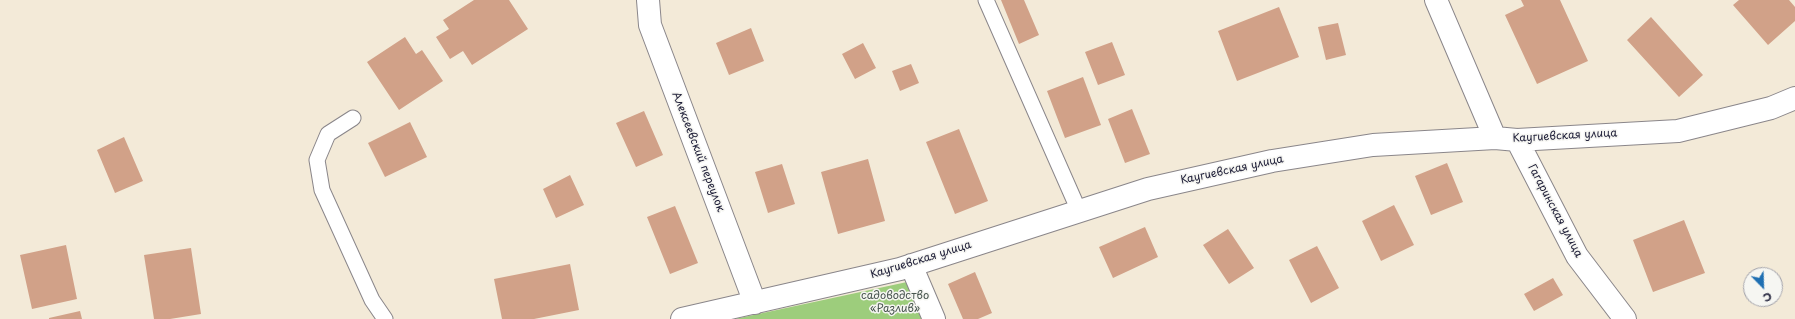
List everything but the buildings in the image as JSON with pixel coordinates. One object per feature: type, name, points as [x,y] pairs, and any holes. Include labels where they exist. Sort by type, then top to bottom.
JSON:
[{"type":"street","name":"Алексеевский переулок","points":[[648,0],[650,25],[755,303]]},
{"type":"street","points":[[1436,0],[1496,138]]},
{"type":"street","name":"Каугиевская улица","points":[[682,319],[911,265],[1148,189],[1272,161],[1373,145],[1496,138],[1517,140],[1678,131],[1771,108],[1795,98]]},
{"type":"street","name":"Гагаринская улица","points":[[1517,140],[1578,256],[1625,319]]},
{"type":"street","points":[[911,265],[934,319]]},
{"type":"lane","points":[[986,0],[1080,211]]},
{"type":"lane","points":[[353,118],[328,134],[317,160],[322,190],[372,300],[385,319]]},
{"type":"green space","name":"садоводство «Разлив»","points":[[907,282],[923,319],[735,319]]}]
